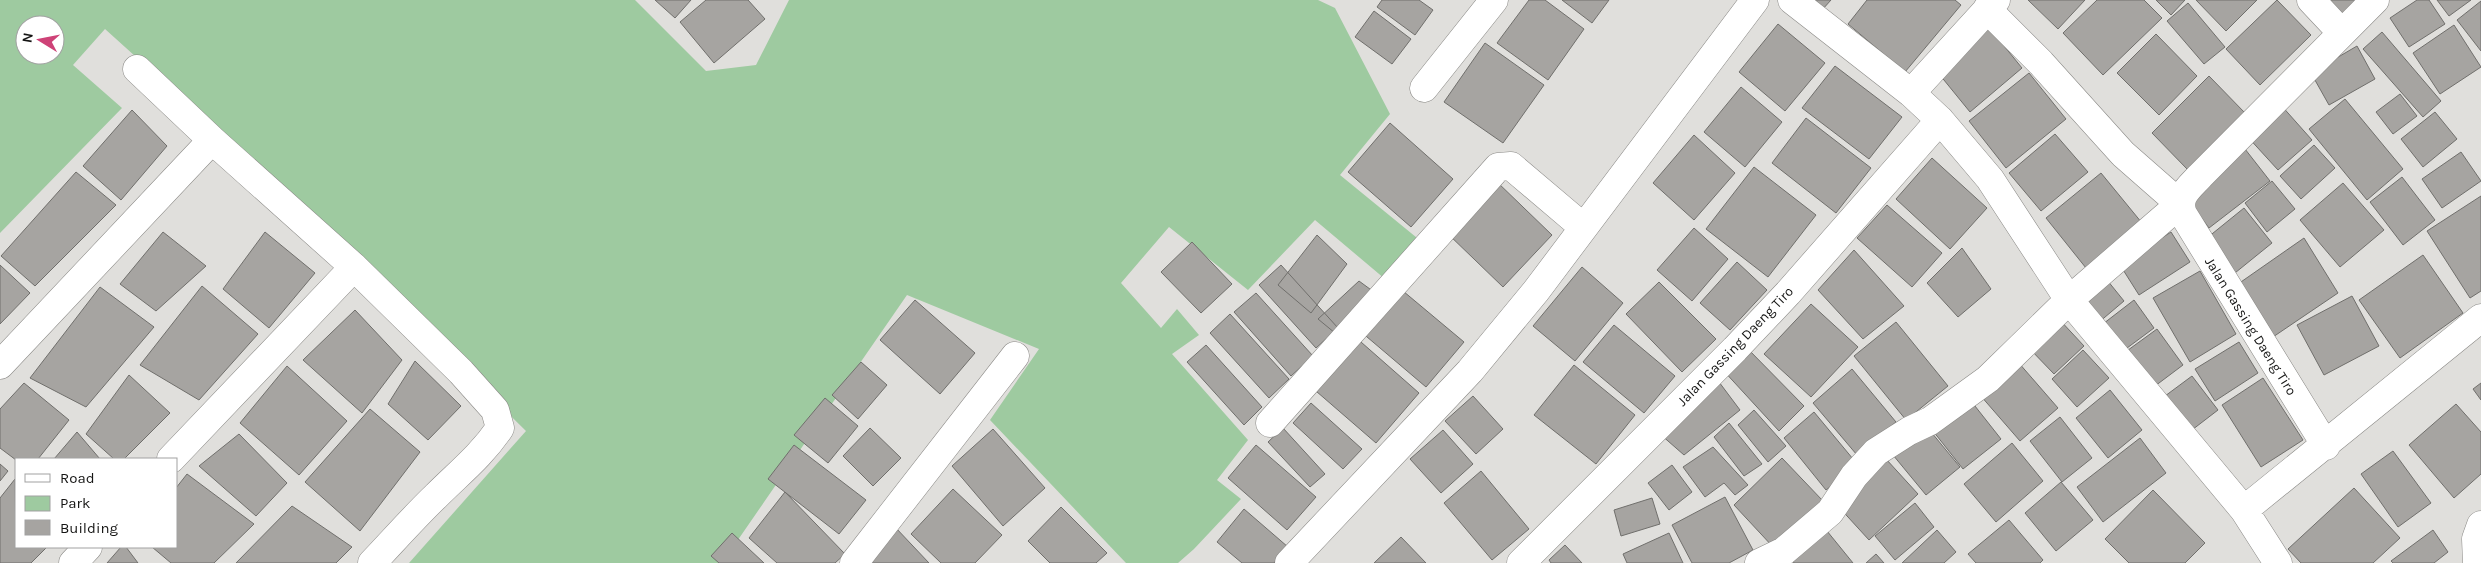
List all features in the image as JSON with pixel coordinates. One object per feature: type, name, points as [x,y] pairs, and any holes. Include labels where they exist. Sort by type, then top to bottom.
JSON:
[{"type":"street","points":[[1424,88],[1494,0]]},
{"type":"street","points":[[1289,563],[1470,371],[1536,291],[1755,0]]},
{"type":"street","points":[[1792,0],[1911,93],[1940,120],[1990,179],[2069,300],[2248,516],[2272,554]]},
{"type":"street","points":[[2310,0],[2341,32]]},
{"type":"street","points":[[1758,563],[1784,551],[1830,512],[1854,476],[1876,452],[1963,399],[2007,363],[2069,300],[2180,204],[2184,194],[2200,176],[2341,32],[2375,0]]},
{"type":"street","points":[[1911,93],[1991,5],[2123,154],[2180,204]]},
{"type":"street","points":[[137,69],[212,140],[354,267],[460,372],[495,410],[500,428],[472,464],[437,495],[372,563]]},
{"type":"street","name":"Jalan Gassing Daeng Tiro","points":[[1521,563],[1782,300],[1940,120]]},
{"type":"street","points":[[0,365],[212,140]]},
{"type":"street","points":[[1270,423],[1498,167],[1511,166],[1583,227]]},
{"type":"street","name":"Jalan Gassing Daeng Tiro","points":[[2180,204],[2183,214],[2246,319],[2326,446]]},
{"type":"street","points":[[172,458],[354,267]]},
{"type":"street","points":[[2248,516],[2326,446],[2481,318]]},
{"type":"street","points":[[854,563],[1016,356]]},
{"type":"street","points":[[2477,563],[2476,539],[2481,525]]},
{"type":"street","points":[[73,563],[87,548]]},
{"type":"green space","points":[[0,0],[635,0],[706,71],[756,65],[789,0],[1318,0],[1335,8],[1390,114],[1340,175],[1422,242],[1385,279],[1315,220],[1248,290],[1169,227],[1121,283],[1161,328],[1177,309],[1199,335],[1172,354],[1248,440],[1217,480],[1241,499],[1194,549],[1178,563],[1126,563],[990,420],[1039,349],[907,295],[722,563],[409,563],[526,431],[258,167],[105,29],[73,65],[122,108],[0,233]]},
{"type":"building","points":[[655,0],[691,0],[675,18]]},
{"type":"building","points":[[706,0],[748,0],[765,19],[714,63],[680,22]]},
{"type":"building","points":[[1382,0],[1419,0],[1433,10],[1415,35],[1377,7]]},
{"type":"building","points":[[1529,0],[1545,0],[1584,29],[1548,80],[1497,43]]},
{"type":"building","points":[[1562,0],[1609,0],[1592,23]]},
{"type":"building","points":[[1811,0],[1831,0],[1822,10]]},
{"type":"building","points":[[1867,0],[1955,0],[1961,5],[1905,72],[1848,24]]},
{"type":"building","points":[[2028,0],[2085,0],[2058,29]]},
{"type":"building","points":[[2097,0],[2144,0],[2162,18],[2103,75],[2063,33]]},
{"type":"building","points":[[2156,0],[2185,0],[2171,15]]},
{"type":"building","points":[[2196,0],[2257,0],[2226,31]]},
{"type":"building","points":[[2277,0],[2311,35],[2260,85],[2226,49]]},
{"type":"building","points":[[2320,0],[2365,0],[2342,23]]},
{"type":"building","points":[[2417,0],[2429,0],[2445,24],[2409,47],[2390,18]]},
{"type":"building","points":[[2437,0],[2471,0],[2449,16]]},
{"type":"building","points":[[2481,1],[2481,51],[2457,20]]},
{"type":"building","points":[[2188,3],[2225,47],[2204,64],[2167,21]]},
{"type":"building","points":[[1374,11],[1411,39],[1392,64],[1355,37]]},
{"type":"building","points":[[1778,24],[1825,63],[1785,111],[1739,72]]},
{"type":"building","points":[[1987,25],[2022,68],[1970,112],[1935,69]]},
{"type":"building","points":[[2454,25],[2481,67],[2440,94],[2413,53]]},
{"type":"building","points":[[2382,32],[2441,101],[2423,117],[2363,49]]},
{"type":"building","points":[[2156,34],[2197,76],[2159,115],[2117,73]]},
{"type":"building","points":[[1485,43],[1544,85],[1503,143],[1444,102]]},
{"type":"building","points":[[2357,46],[2375,79],[2329,105],[2311,73]]},
{"type":"building","points":[[1835,66],[1902,117],[1869,159],[1802,108]]},
{"type":"building","points":[[2029,73],[2066,119],[2006,168],[1969,121]]},
{"type":"building","points":[[2209,76],[2245,113],[2188,170],[2152,133]]},
{"type":"building","points":[[1741,87],[1782,122],[1745,167],[1704,132]]},
{"type":"building","points":[[2400,94],[2417,116],[2393,134],[2376,112]]},
{"type":"building","points":[[2345,99],[2403,169],[2367,200],[2309,129]]},
{"type":"building","points":[[2280,104],[2312,140],[2278,170],[2246,135]]},
{"type":"building","points":[[132,110],[167,146],[121,200],[83,166]]},
{"type":"building","points":[[2435,112],[2457,139],[2423,167],[2401,139]]},
{"type":"building","points":[[1806,118],[1871,168],[1836,213],[1772,163]]},
{"type":"building","points":[[1390,123],[1453,179],[1411,227],[1348,172]]},
{"type":"building","points":[[2055,134],[2088,172],[2041,211],[2009,173]]},
{"type":"building","points":[[1694,135],[1735,173],[1694,220],[1653,183]]},
{"type":"building","points":[[2314,145],[2335,168],[2301,199],[2280,176]]},
{"type":"building","points":[[2245,149],[2270,181],[2209,228],[2185,196]]},
{"type":"building","points":[[2461,152],[2481,181],[2442,208],[2422,179]]},
{"type":"building","points":[[1932,158],[1987,208],[1950,249],[1896,199]]},
{"type":"building","points":[[1754,167],[1816,215],[1768,277],[1706,229]]},
{"type":"building","points":[[76,172],[116,205],[35,286],[1,256]]},
{"type":"building","points":[[2101,173],[2142,223],[2086,268],[2046,218]]},
{"type":"building","points":[[2402,177],[2435,220],[2403,245],[2370,202]]},
{"type":"building","points":[[1495,180],[1552,235],[1503,287],[1446,232]]},
{"type":"building","points":[[2272,181],[2295,209],[2267,232],[2245,203]]},
{"type":"building","points":[[2343,183],[2384,230],[2340,267],[2300,220]]},
{"type":"building","points":[[2481,196],[2481,291],[2470,298],[2427,231]]},
{"type":"building","points":[[1887,205],[1942,253],[1912,287],[1857,238]]},
{"type":"building","points":[[2244,208],[2272,243],[2230,277],[2202,242]]},
{"type":"building","points":[[1694,228],[1728,259],[1692,301],[1657,270]]},
{"type":"building","points":[[163,232],[206,266],[156,311],[120,284]]},
{"type":"building","points":[[265,232],[315,273],[269,328],[223,289]]},
{"type":"building","points":[[2171,232],[2190,262],[2139,295],[2120,265]]},
{"type":"building","points":[[1317,235],[1347,264],[1311,313],[1278,285]]},
{"type":"building","points":[[2304,238],[2338,293],[2270,339],[2238,284]]},
{"type":"building","points":[[1192,242],[1232,284],[1201,313],[1161,272]]},
{"type":"building","points":[[1962,248],[1991,289],[1958,317],[1927,283]]},
{"type":"building","points":[[1854,250],[1904,306],[1863,339],[1818,290]]},
{"type":"building","points":[[2423,255],[2463,313],[2400,358],[2359,300]]},
{"type":"building","points":[[1737,262],[1767,290],[1730,330],[1700,303]]},
{"type":"building","points":[[0,265],[30,293],[0,324]]},
{"type":"building","points":[[1281,265],[1338,328],[1316,348],[1259,285]]},
{"type":"building","points":[[1582,267],[1623,303],[1575,361],[1533,326]]},
{"type":"building","points":[[2200,271],[2236,334],[2190,362],[2153,298]]},
{"type":"building","points":[[2103,275],[2124,301],[2098,323],[2076,296]]},
{"type":"building","points":[[1359,281],[1393,306],[1352,347],[1318,319]]},
{"type":"building","points":[[1659,282],[1716,339],[1682,372],[1626,314]]},
{"type":"building","points":[[202,286],[258,334],[199,400],[140,365]]},
{"type":"building","points":[[1397,286],[1464,342],[1426,387],[1360,331]]},
{"type":"building","points":[[100,287],[154,327],[86,407],[30,378]]},
{"type":"building","points":[[1256,293],[1313,356],[1291,376],[1234,312]]},
{"type":"building","points":[[2352,296],[2379,346],[2324,375],[2297,325]]},
{"type":"building","points":[[915,300],[975,353],[940,394],[880,340]]},
{"type":"building","points":[[2134,300],[2154,328],[2119,354],[2099,327]]},
{"type":"building","points":[[1811,304],[1858,347],[1811,397],[1764,354]]},
{"type":"building","points":[[355,310],[402,360],[362,413],[303,360]]},
{"type":"building","points":[[1230,314],[1289,379],[1269,398],[1210,333]]},
{"type":"building","points":[[2058,318],[2084,346],[2054,374],[2028,347]]},
{"type":"building","points":[[1896,322],[1948,386],[1906,420],[1854,356]]},
{"type":"building","points":[[1614,325],[1675,376],[1644,413],[1583,362]]},
{"type":"building","points":[[2157,329],[2183,365],[2151,389],[2124,353]]},
{"type":"building","points":[[1353,335],[1419,393],[1376,443],[1309,385]]},
{"type":"building","points":[[2239,342],[2258,373],[2215,401],[2195,369]]},
{"type":"building","points":[[1206,345],[1262,407],[1244,425],[1187,362]]},
{"type":"building","points":[[1745,346],[1804,406],[1779,431],[1722,369]]},
{"type":"building","points":[[2083,350],[2109,378],[2077,407],[2052,379]]},
{"type":"building","points":[[415,361],[461,406],[428,440],[388,404]]},
{"type":"building","points":[[861,362],[887,385],[858,419],[832,395]]},
{"type":"building","points":[[2018,362],[2058,408],[2020,441],[1980,395]]},
{"type":"building","points":[[1574,365],[1635,415],[1596,464],[1534,415]]},
{"type":"building","points":[[287,366],[347,421],[299,475],[240,423]]},
{"type":"building","points":[[1852,369],[1896,422],[1857,455],[1813,403]]},
{"type":"building","points":[[129,375],[170,413],[125,458],[113,458],[86,434]]},
{"type":"building","points":[[2192,376],[2218,410],[2188,433],[2161,399]]},
{"type":"building","points":[[2263,378],[2303,440],[2261,467],[2222,405]]},
{"type":"building","points":[[1719,382],[1740,410],[1684,455],[1660,434]]},
{"type":"building","points":[[24,383],[69,420],[39,458],[15,459],[0,448],[0,409]]},
{"type":"building","points":[[2481,383],[2481,400],[2473,389]]},
{"type":"building","points":[[2110,390],[2142,430],[2108,458],[2076,418]]},
{"type":"building","points":[[1473,396],[1503,429],[1476,454],[1445,421]]},
{"type":"building","points":[[825,398],[858,426],[828,463],[794,435]]},
{"type":"building","points":[[1971,401],[2001,439],[1963,469],[1933,431]]},
{"type":"building","points":[[1311,403],[1362,449],[1343,469],[1293,423]]},
{"type":"building","points":[[2456,404],[2481,432],[2481,474],[2454,498],[2409,445]]},
{"type":"building","points":[[370,409],[420,452],[360,531],[305,482]]},
{"type":"building","points":[[1754,410],[1786,446],[1768,462],[1738,425]]},
{"type":"building","points":[[1814,412],[1858,465],[1826,490],[1784,438]]},
{"type":"building","points":[[2060,417],[2092,458],[2062,482],[2030,441]]},
{"type":"building","points":[[1729,423],[1762,464],[1744,476],[1714,437]]},
{"type":"building","points":[[1927,427],[1960,467],[1926,495],[1893,455]]},
{"type":"building","points":[[870,428],[901,458],[873,486],[843,456]]},
{"type":"building","points":[[1283,428],[1325,474],[1310,487],[1268,442]]},
{"type":"building","points":[[993,429],[1045,488],[1003,526],[952,466]]},
{"type":"building","points":[[1443,430],[1473,464],[1441,493],[1410,459]]},
{"type":"building","points":[[77,432],[99,458],[55,458]]},
{"type":"building","points":[[239,434],[287,483],[256,516],[199,466]]},
{"type":"building","points":[[2140,438],[2166,473],[2103,522],[2077,487]]},
{"type":"building","points":[[2012,443],[2043,481],[1996,522],[1964,484]]},
{"type":"building","points":[[794,445],[866,500],[839,534],[768,479]]},
{"type":"building","points":[[1256,445],[1316,497],[1287,530],[1228,478]]},
{"type":"building","points":[[1713,447],[1748,485],[1735,495],[1724,483],[1705,497],[1683,467]]},
{"type":"building","points":[[2393,451],[2431,503],[2398,527],[2361,474]]},
{"type":"building","points":[[1782,458],[1823,501],[1774,548],[1734,505]]},
{"type":"building","points":[[1886,459],[1918,494],[1869,540],[1837,505]]},
{"type":"building","points":[[0,464],[8,471],[0,481]]},
{"type":"building","points":[[1672,465],[1692,492],[1669,510],[1648,483]]},
{"type":"building","points":[[1481,471],[1529,529],[1492,560],[1444,503]]},
{"type":"building","points":[[187,474],[254,524],[214,563],[171,563],[153,548],[178,548],[178,485]]},
{"type":"building","points":[[15,479],[15,548],[46,548],[31,563],[0,563],[0,498]]},
{"type":"building","points":[[2061,482],[2093,520],[2056,551],[2025,513]]},
{"type":"building","points":[[2354,488],[2400,538],[2373,563],[2301,563],[2288,549]]},
{"type":"building","points":[[953,489],[1002,535],[975,563],[941,563],[911,534]]},
{"type":"building","points":[[2153,490],[2205,543],[2185,563],[2129,563],[2105,539]]},
{"type":"building","points":[[785,492],[845,554],[835,563],[777,563],[749,538]]},
{"type":"building","points":[[1725,497],[1753,550],[1729,563],[1692,563],[1672,525]]},
{"type":"building","points":[[1652,498],[1660,524],[1621,536],[1614,510]]},
{"type":"building","points":[[1915,503],[1934,527],[1895,560],[1875,536]]},
{"type":"building","points":[[292,506],[352,547],[336,563],[236,563]]},
{"type":"building","points":[[1061,507],[1107,553],[1096,563],[1050,563],[1028,541]]},
{"type":"building","points":[[1244,509],[1288,547],[1274,563],[1242,563],[1217,542]]},
{"type":"building","points":[[2009,520],[2043,560],[2040,563],[1976,563],[1968,554]]},
{"type":"building","points":[[895,527],[929,563],[858,563]]},
{"type":"building","points":[[1937,530],[1956,552],[1944,563],[1902,563]]},
{"type":"building","points":[[2433,530],[2448,552],[2434,563],[2393,563],[2391,561]]},
{"type":"building","points":[[1827,531],[1853,563],[1794,563],[1792,560]]},
{"type":"building","points":[[732,533],[764,563],[719,563],[711,556]]},
{"type":"building","points":[[1669,533],[1683,563],[1627,563],[1623,554]]},
{"type":"building","points":[[1401,537],[1426,563],[1374,563]]},
{"type":"building","points":[[1565,545],[1582,563],[1551,563],[1549,560]]},
{"type":"building","points":[[120,548],[127,548],[138,563],[107,563]]},
{"type":"building","points":[[1876,554],[1884,563],[1866,563]]}]
